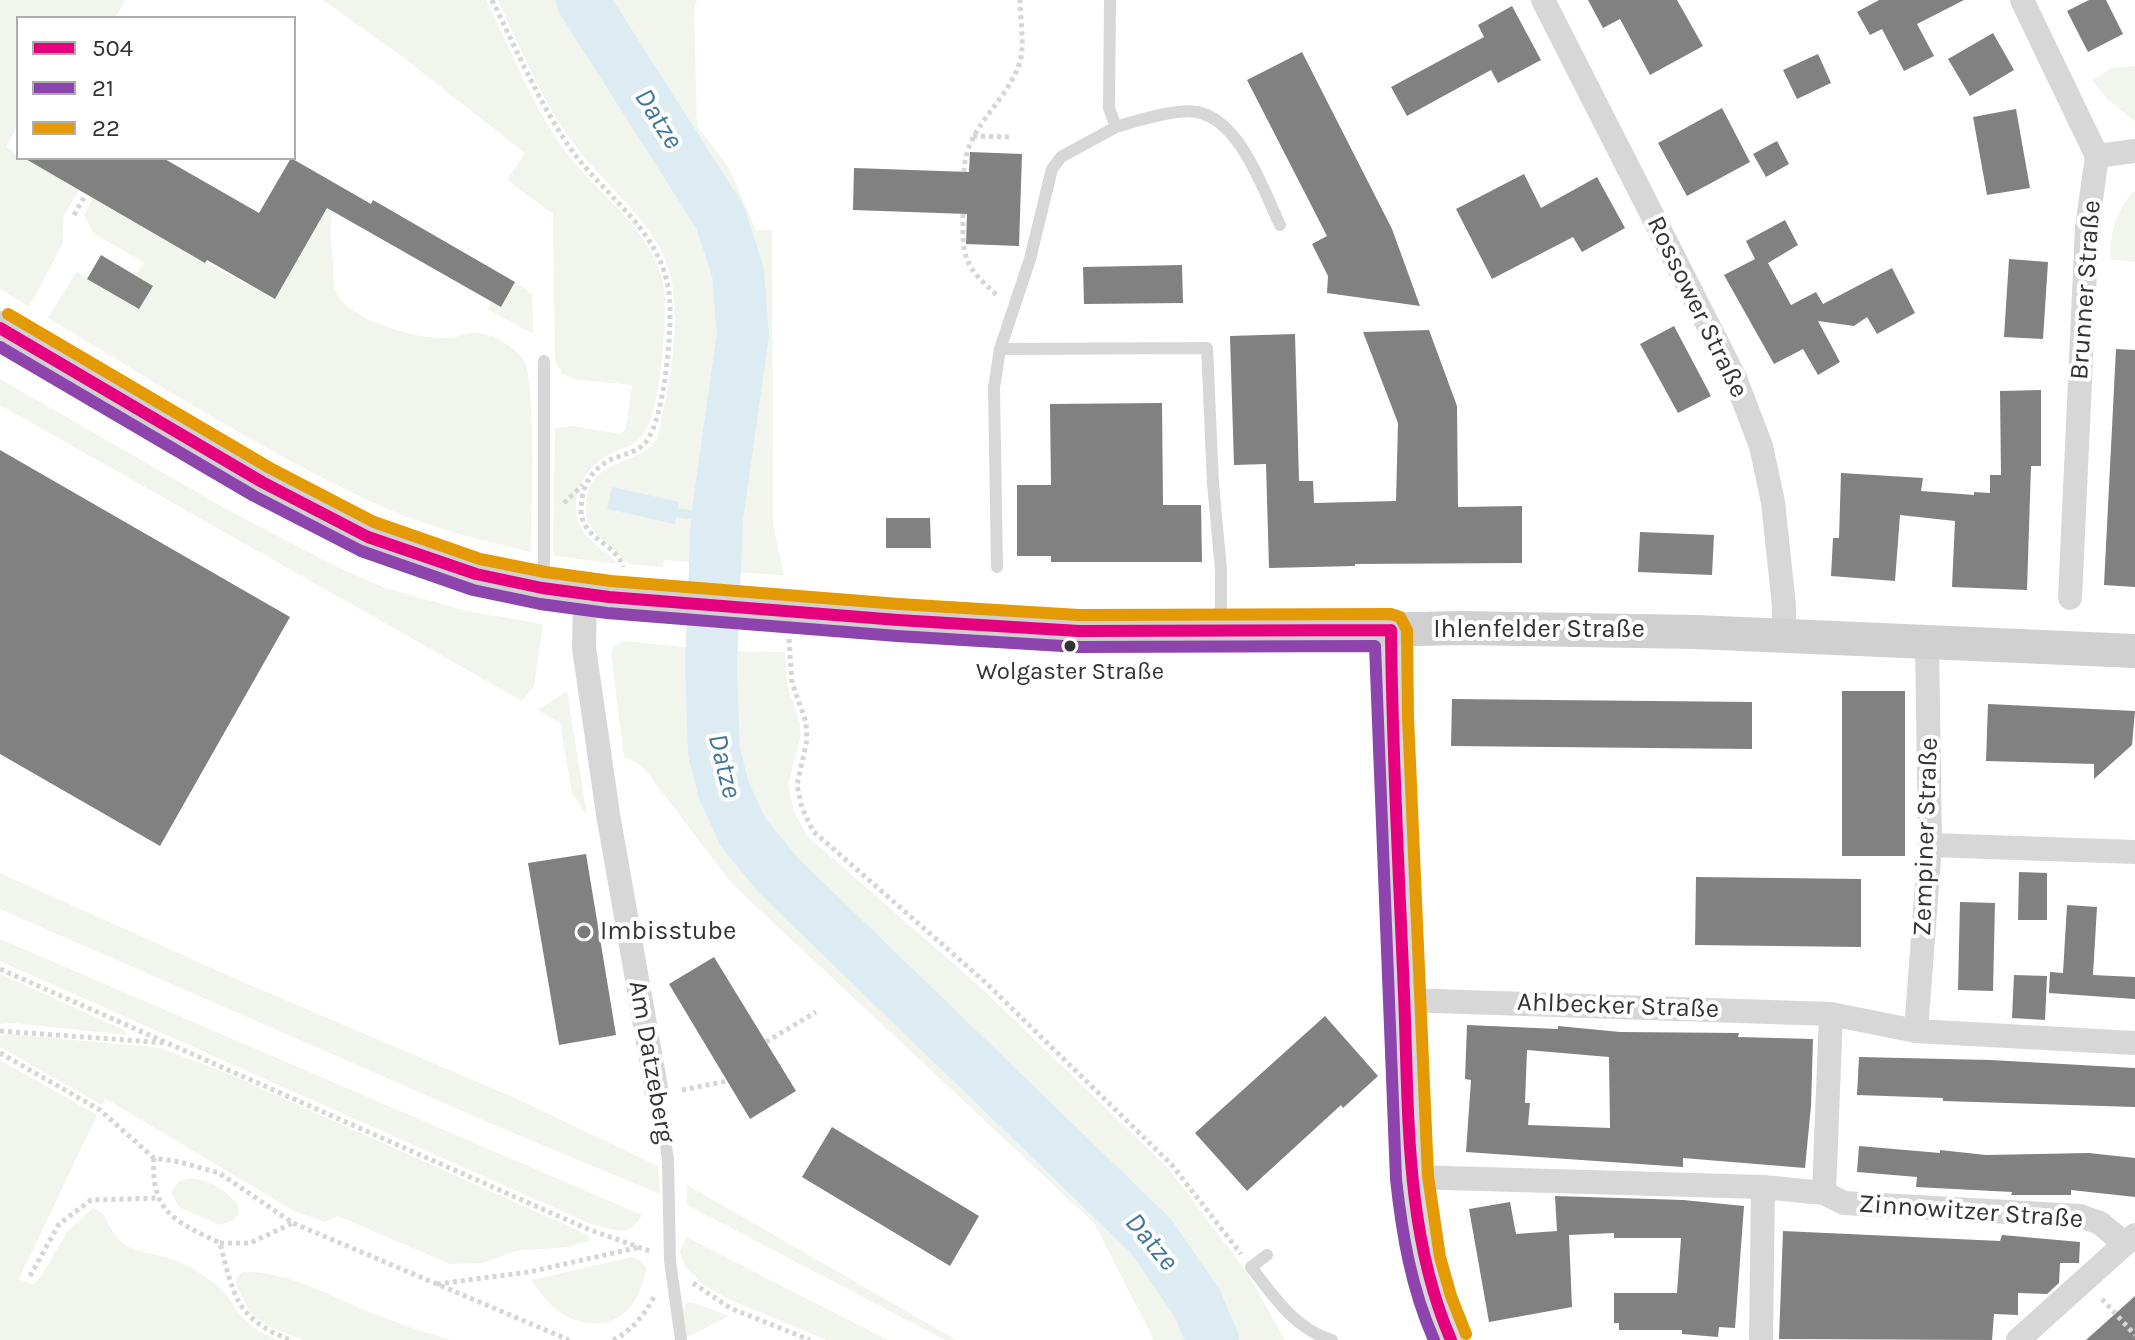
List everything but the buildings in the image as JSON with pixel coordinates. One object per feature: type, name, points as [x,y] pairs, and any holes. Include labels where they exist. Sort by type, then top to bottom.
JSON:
[{"type":"main road","name":"Ihlenfelder Straße","points":[[0,328],[262,482],[368,537],[476,574],[542,588],[660,602],[1079,631],[1460,628],[1784,634],[2135,651]]},
{"type":"street","name":"Rossower Straße","points":[[1543,0],[1740,391],[1761,446],[1773,502],[1784,634]]},
{"type":"street","points":[[2022,0],[2097,156],[2135,151]]},
{"type":"street","name":"Brunner Straße","points":[[2070,598],[2087,228],[2097,156]]},
{"type":"street","name":"Am Datzeberg","points":[[585,594],[584,648],[608,814],[657,1093]]},
{"type":"street","points":[[1391,630],[1412,1177],[1425,1264],[1445,1338]]},
{"type":"street","name":"Zempiner Straße","points":[[1916,1031],[1930,845],[1927,642]]},
{"type":"street","points":[[1930,845],[2135,852]]},
{"type":"street","name":"Ahlbecker Straße","points":[[1404,1000],[1831,1014],[1916,1031],[2135,1043]]},
{"type":"street","points":[[1824,1193],[1831,1014]]},
{"type":"street","name":"Zinnowitzer Straße","points":[[1412,1177],[1763,1187],[1824,1193],[1844,1203],[2080,1216],[2130,1240]]},
{"type":"street","points":[[1761,1340],[1763,1187]]},
{"type":"street","points":[[2018,1340],[2130,1240]]},
{"type":"lane","points":[[1110,0],[1109,108],[1116,127]]},
{"type":"lane","points":[[997,567],[994,388],[1000,349],[1030,259],[1052,169],[1061,157],[1116,127],[1144,118],[1195,111],[1215,119],[1238,140],[1280,225]]},
{"type":"lane","points":[[1000,349],[1207,348],[1213,484],[1221,570],[1221,632]]},
{"type":"lane","points":[[542,588],[544,361]]},
{"type":"lane","name":"Am Datzeberg","points":[[657,1093],[668,1159],[670,1261],[681,1340]]},
{"type":"lane","points":[[1267,1255],[1251,1267],[1279,1304],[1301,1325],[1332,1340]]},
{"type":"path","points":[[492,0],[544,107],[570,148],[653,245],[669,293],[670,335],[658,413],[651,434],[644,444],[630,454],[609,460],[584,485],[581,512],[584,525],[591,535],[621,560],[623,572]]},
{"type":"path","points":[[964,172],[965,154],[973,136],[1006,92],[1021,59],[1020,0]]},
{"type":"path","points":[[973,136],[1011,137]]},
{"type":"path","points":[[74,215],[86,194]]},
{"type":"path","points":[[963,214],[962,251],[966,260],[979,279],[997,295],[1016,302]]},
{"type":"path","points":[[790,654],[792,683],[806,722],[797,785],[802,808],[813,831],[984,981],[1172,1165],[1251,1267]]},
{"type":"path","points":[[0,969],[590,1230],[641,1247],[529,1272],[437,1284]]},
{"type":"path","points":[[766,1042],[816,1012]]},
{"type":"path","points":[[0,1031],[171,1043]]},
{"type":"path","points":[[0,1053],[100,1110],[154,1158],[219,1173],[293,1223],[569,1340]]},
{"type":"path","points":[[657,1093],[727,1081]]},
{"type":"path","points":[[154,1158],[153,1179],[158,1198],[178,1223],[220,1243],[250,1243],[293,1223]]},
{"type":"path","points":[[30,1276],[59,1224],[91,1200],[158,1198]]},
{"type":"path","points":[[220,1243],[232,1287],[248,1317],[265,1330],[290,1340]]},
{"type":"path","points":[[613,1340],[625,1337],[638,1322],[653,1299],[670,1261],[699,1289],[730,1308],[810,1340]]},
{"type":"path","points":[[2085,1280],[2135,1335]]},
{"type":"shaded area","points":[[0,0],[125,0],[116,16],[16,16],[16,129],[6,147],[16,154],[16,160],[27,160],[79,190],[64,215],[62,245],[29,307],[0,289]]},
{"type":"shaded area","points":[[323,0],[486,0],[553,134],[579,168],[642,237],[654,257],[662,277],[665,300],[661,368],[655,404],[645,432],[629,446],[600,460],[585,477],[577,498],[578,520],[583,531],[618,564],[556,556],[553,552],[555,428],[574,426],[621,434],[626,428],[632,385],[574,379],[562,373],[555,362],[553,214],[507,180],[525,153],[400,55]]},
{"type":"shaded area","points":[[498,0],[697,0],[694,9],[697,126],[729,168],[756,230],[772,230],[773,524],[784,575],[728,572],[728,565],[664,560],[663,567],[628,564],[596,534],[588,522],[587,497],[598,475],[649,448],[657,439],[674,340],[673,288],[657,243],[563,128],[542,93]],"holes":[[[612,488],[679,502],[675,523],[608,509]]]},
{"type":"shaded area","points":[[2135,66],[2135,121],[2108,100],[2092,80],[2112,68]]},
{"type":"shaded area","points":[[2132,192],[2135,192],[2135,262],[2110,259],[2115,224]]},
{"type":"shaded area","points":[[93,198],[275,299],[329,205],[333,209],[331,236],[335,286],[337,295],[349,308],[376,323],[408,333],[452,338],[477,333],[492,336],[512,348],[523,359],[530,392],[531,552],[420,522],[341,487],[214,418],[48,318],[76,272],[139,309],[152,286],[136,276],[144,262],[94,234],[84,215]]},
{"type":"shaded area","points":[[515,282],[532,294],[533,334],[487,309],[492,302],[501,307]]},
{"type":"shaded area","points":[[0,379],[230,511],[339,568],[383,587],[466,611],[543,624],[534,686],[522,701],[0,405]]},
{"type":"shaded area","points":[[612,487],[679,502],[675,524],[607,509]]},
{"type":"shaded area","points":[[625,641],[722,651],[785,652],[787,685],[800,723],[800,739],[788,785],[794,812],[807,836],[979,986],[1168,1168],[1246,1271],[1285,1340],[1154,1340],[1094,1223],[733,885],[642,766],[624,757],[611,654],[614,646]]},
{"type":"shaded area","points":[[567,691],[587,816],[572,793],[560,723],[538,710]]},
{"type":"shaded area","points":[[0,873],[243,982],[515,1098],[658,1166],[660,1194],[501,1128],[0,909]]},
{"type":"shaded area","points":[[0,939],[642,1215],[632,1228],[626,1230],[591,1224],[0,961]]},
{"type":"shaded area","points":[[0,974],[124,1030],[128,1035],[0,1024]]},
{"type":"shaded area","points":[[9,1034],[160,1048],[229,1074],[588,1235],[590,1241],[567,1247],[515,1251],[483,1263],[450,1264],[338,1216],[325,1222],[294,1211],[106,1099],[102,1105],[0,1047],[0,1036]]},
{"type":"shaded area","points":[[0,1060],[97,1115],[19,1279],[33,1285],[67,1232],[93,1208],[103,1213],[118,1239],[135,1250],[168,1258],[194,1270],[219,1287],[250,1324],[278,1340],[0,1340]]},
{"type":"shaded area","points":[[189,1178],[210,1183],[222,1190],[238,1204],[239,1214],[234,1220],[220,1225],[180,1208],[171,1193],[178,1182]]},
{"type":"shaded area","points":[[687,1185],[955,1340],[945,1340],[687,1205]]},
{"type":"shaded area","points":[[686,1237],[888,1340],[827,1340],[730,1300],[703,1285],[685,1266],[680,1251]]},
{"type":"shaded area","points":[[632,1257],[640,1260],[646,1268],[640,1292],[629,1309],[614,1319],[598,1324],[580,1322],[562,1314],[546,1300],[532,1280]]},
{"type":"shaded area","points":[[243,1272],[296,1281],[379,1316],[450,1340],[304,1340],[268,1326],[251,1314],[236,1285],[237,1277]]},
{"type":"shaded area","points":[[691,1302],[729,1316],[686,1338],[683,1311],[686,1304]]},
{"type":"waterway","name":"Datze","points":[[582,0],[720,217],[738,272],[743,334],[717,518],[711,664],[714,752],[724,791],[743,832],[778,875],[1151,1236],[1197,1303],[1213,1340]]},
{"type":"waterway","points":[[677,513],[717,518]]},
{"type":"transit line","name":"22","points":[[8,314],[270,468],[374,522],[480,559],[611,581],[899,604],[1079,615],[1391,614],[1400,617],[1407,630],[1428,1176],[1440,1257],[1466,1334]]},
{"type":"transit line","name":"504","points":[[0,328],[262,482],[368,537],[476,574],[542,588],[609,597],[898,620],[1079,631],[1391,630]]},
{"type":"transit line","name":"21","points":[[0,347],[254,496],[361,551],[473,590],[540,604],[607,613],[897,636],[1079,647],[1375,646],[1396,1179],[1409,1261],[1419,1301],[1434,1340]]},
{"type":"transit line","name":"504","points":[[1391,630],[1412,1170],[1425,1256],[1451,1340]]},
{"type":"place","name":"Wolgaster Straße","points":[[1070,646]]},
{"type":"place","name":"Imbisstube","points":[[584,932]]}]
